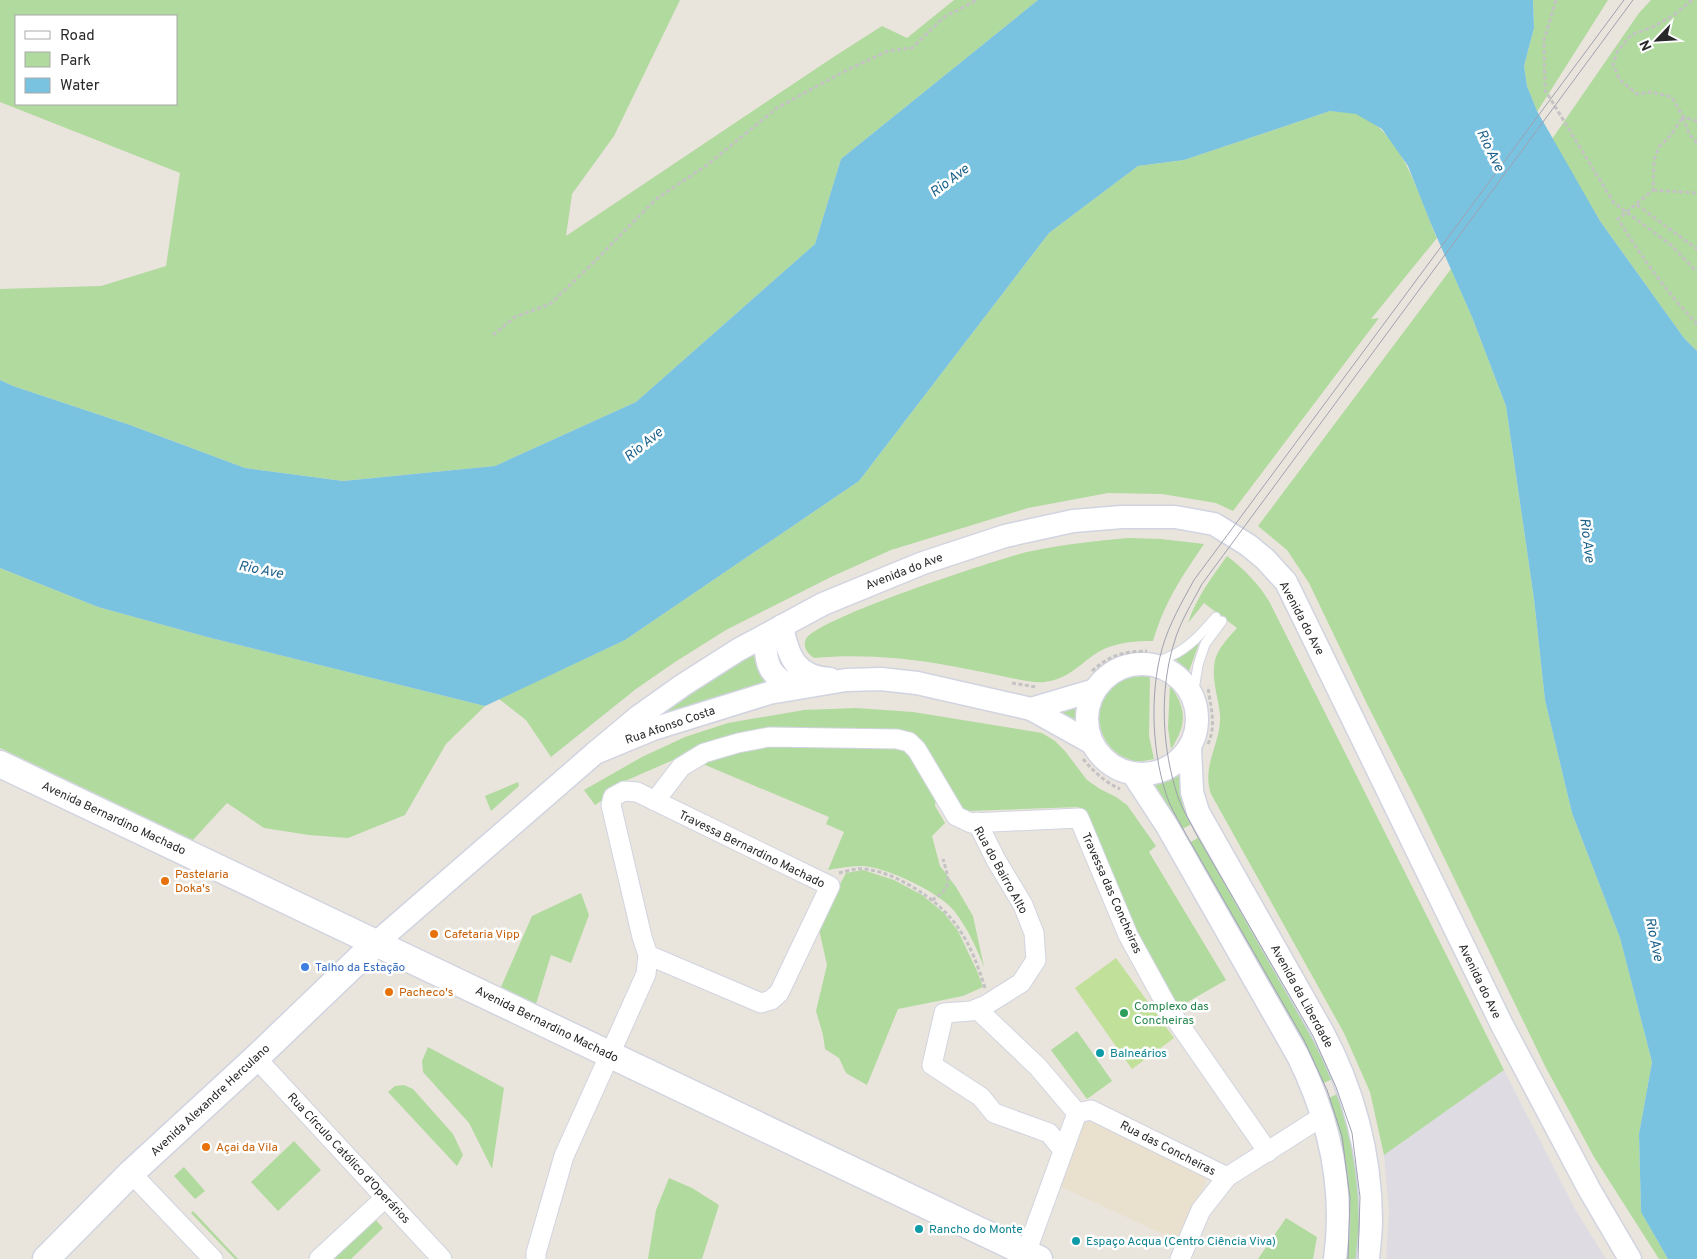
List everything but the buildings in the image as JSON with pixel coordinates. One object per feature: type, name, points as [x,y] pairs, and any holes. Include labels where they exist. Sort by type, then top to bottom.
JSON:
[{"type":"main road","name":"Avenida Bernardino Machado","points":[[0,764],[352,930],[1032,1256]]},
{"type":"main road","name":"Avenida Alexandre Herculano","points":[[46,1259],[131,1173],[256,1058],[376,943]]},
{"type":"street","name":"Avenida do Ave","points":[[595,752],[682,685],[738,650],[823,604],[922,563],[1005,536],[1073,522],[1122,517],[1175,517],[1214,524],[1248,545],[1265,559],[1286,582],[1506,1033],[1589,1190],[1630,1259]]},
{"type":"street","points":[[774,630],[790,658],[803,672],[820,678],[846,680]]},
{"type":"street","points":[[774,630],[765,649],[767,662],[773,675],[784,684],[795,688]]},
{"type":"street","points":[[1149,657],[1159,666],[1182,680],[1193,696],[1198,713],[1196,731],[1190,748],[1181,759],[1161,771],[1148,774],[1133,774],[1116,768],[1109,763],[1092,743],[1087,725],[1088,707],[1092,682],[1122,667],[1140,663],[1149,657]]},
{"type":"street","name":"Rua Afonso Costa","points":[[376,943],[595,752],[653,729],[769,693],[846,680],[881,679],[917,683],[1031,709],[1092,743]]},
{"type":"street","name":"Rua Afonso Costa","points":[[1031,709],[1092,682]]},
{"type":"street","name":"Rua do Bairro Alto","points":[[655,801],[681,766],[704,753],[738,743],[769,737],[897,739],[909,742],[917,750],[956,816],[971,823],[977,822],[996,860],[1023,905],[1034,933],[1036,960],[1021,983],[984,1006]]},
{"type":"street","name":"Avenida da Liberdade","points":[[1190,748],[1192,792],[1198,812],[1331,1048],[1345,1080],[1358,1121],[1369,1187],[1371,1222],[1368,1259]]},
{"type":"street","points":[[1133,774],[1167,826],[1298,1056],[1313,1087],[1323,1116],[1333,1156],[1337,1190],[1335,1259]]},
{"type":"street","name":"Travessa Bernardino Machado","points":[[536,1259],[536,1253],[564,1156],[646,974],[648,955],[611,806],[613,796],[624,791],[636,792],[830,886],[779,993],[771,1000],[762,1003],[648,955]]},
{"type":"street","name":"Travessa das Concheiras","points":[[977,822],[1079,818],[1128,935],[1168,1008],[1268,1152]]},
{"type":"street","points":[[1032,1256],[1063,1150],[1076,1113],[1038,1066],[984,1006],[972,1011],[944,1013],[932,1065],[981,1097],[994,1113],[1049,1133],[1063,1150]]},
{"type":"street","name":"Rua Círculo Católico d'Operários","points":[[256,1058],[442,1259]]},
{"type":"street","name":"Rua das Concheiras","points":[[1076,1113],[1091,1110],[1227,1177],[1200,1210],[1180,1259]]},
{"type":"street","points":[[1227,1177],[1323,1116]]},
{"type":"street","points":[[131,1173],[213,1259]]},
{"type":"street","points":[[319,1259],[385,1198]]},
{"type":"lane","points":[[1149,657],[1171,656],[1219,619],[1205,644],[1198,665],[1193,696]]},
{"type":"path","points":[[493,336],[515,317],[550,304],[655,200],[707,165],[777,108],[843,72],[888,51],[912,48],[944,17],[977,0]]},
{"type":"path","points":[[1556,0],[1544,40],[1545,90],[1614,203],[1671,245],[1697,272]]},
{"type":"path","points":[[1692,0],[1674,16],[1631,35],[1617,52],[1613,65],[1620,80],[1637,94],[1651,92],[1672,97],[1689,134],[1697,143]]},
{"type":"path","points":[[1682,117],[1670,136],[1660,147],[1654,160],[1652,190],[1618,220],[1658,276],[1697,324]]},
{"type":"path","points":[[1682,117],[1697,121]]},
{"type":"path","points":[[1652,190],[1697,193]]},
{"type":"path","points":[[1637,204],[1697,249]]},
{"type":"path","points":[[1092,682],[1113,656],[1134,651],[1149,657]]},
{"type":"path","points":[[1008,683],[1045,688]]},
{"type":"path","points":[[932,900],[944,893],[949,879],[943,859]]},
{"type":"path","points":[[822,882],[831,874],[864,868],[894,876],[932,900],[946,911],[961,930],[980,973],[984,1006]]},
{"type":"shaded area","points":[[1504,1070],[1575,1209],[1606,1259],[1386,1259],[1389,1210],[1384,1155]]},
{"type":"shaded area","points":[[1094,1120],[1209,1174],[1180,1242],[1060,1186],[1078,1132],[1084,1124]]},
{"type":"green space","points":[[0,0],[680,0],[614,136],[572,194],[566,236],[882,26],[907,38],[954,0],[1038,0],[841,159],[815,244],[636,402],[495,466],[343,481],[245,468],[130,425],[0,380],[0,289],[101,286],[166,266],[180,173],[0,102]]},
{"type":"green space","points":[[1533,0],[1608,0],[1537,112],[1527,86],[1524,66],[1534,28]]},
{"type":"green space","points":[[1651,0],[1697,0],[1697,351],[1684,338],[1600,221],[1552,139],[1639,13]]},
{"type":"green space","points":[[1330,111],[1357,114],[1373,123],[1386,135],[1408,167],[1437,238],[1371,319],[1379,318],[1233,511],[1216,503],[1162,494],[1108,493],[1028,508],[891,550],[831,577],[726,630],[636,689],[551,757],[526,720],[499,699],[625,640],[859,481],[1049,233],[1138,166],[1184,160]]},
{"type":"green space","points":[[1451,269],[1472,317],[1506,406],[1534,599],[1545,700],[1572,813],[1620,938],[1652,1062],[1639,1134],[1641,1212],[1668,1259],[1659,1259],[1594,1157],[1545,1066],[1309,583],[1287,550],[1258,526]]},
{"type":"green space","points":[[1128,538],[1161,539],[1204,544],[1168,602],[1153,641],[1128,642],[1105,649],[1070,672],[1052,681],[1033,682],[940,664],[893,658],[846,656],[814,658],[805,647],[806,639],[817,630],[840,618],[946,577],[1027,552],[1052,547]]},
{"type":"green space","points":[[1227,556],[1251,578],[1270,603],[1504,1070],[1384,1155],[1370,1092],[1344,1033],[1211,794],[1208,773],[1220,725],[1214,681],[1215,660],[1221,647],[1237,628],[1204,603],[1188,623],[1200,596]]},
{"type":"green space","points":[[0,568],[98,607],[207,637],[485,706],[446,744],[405,815],[348,838],[309,835],[264,828],[227,803],[193,840],[0,748]]},
{"type":"green space","points":[[1199,643],[1189,671],[1175,659]]},
{"type":"green space","points":[[752,652],[755,654],[756,664],[763,679],[769,686],[642,729],[656,712]]},
{"type":"green space","points":[[1150,675],[1149,736],[1154,759],[1137,761],[1119,754],[1105,739],[1101,729],[1099,708],[1102,698],[1115,682],[1129,676]]},
{"type":"green space","points":[[1170,685],[1180,702],[1183,717],[1180,732],[1171,749],[1168,728]]},
{"type":"green space","points":[[1077,701],[1075,721],[1048,712]]},
{"type":"green space","points":[[856,708],[913,712],[1042,733],[1055,741],[1087,780],[1127,805],[1156,846],[1149,852],[1226,980],[1177,1008],[1139,941],[1084,813],[1078,807],[968,811],[957,805],[912,738],[712,743],[616,785],[604,799],[595,805],[584,790],[642,757],[685,737],[728,723],[804,710]]},
{"type":"green space","points":[[761,745],[897,747],[908,749],[936,796],[935,806],[945,823],[932,836],[940,866],[956,887],[973,916],[984,967],[971,938],[955,912],[926,889],[899,876],[873,867],[859,866],[828,870],[844,832],[826,824],[829,817],[698,762]]},
{"type":"green space","points":[[1182,773],[1198,821],[1176,832],[1148,787]]},
{"type":"green space","points":[[518,782],[519,786],[491,811],[485,796]]},
{"type":"green space","points":[[1206,833],[1339,1076],[1317,1086],[1184,846]]},
{"type":"green space","points":[[863,870],[894,880],[922,895],[944,913],[958,931],[983,987],[963,996],[898,1009],[867,1085],[846,1073],[839,1058],[825,1049],[816,1011],[827,965],[818,925],[846,873]]},
{"type":"green space","points":[[581,893],[589,915],[571,963],[551,955],[536,1004],[501,987],[532,916]]},
{"type":"green space","name":"Complexo das Concheiras","points":[[1116,958],[1174,1038],[1132,1069],[1075,988]]},
{"type":"green space","points":[[1077,1031],[1112,1081],[1087,1099],[1051,1050]]},
{"type":"green space","points":[[428,1047],[504,1088],[492,1169],[469,1123],[423,1072],[422,1061]]},
{"type":"green space","points":[[404,1085],[413,1089],[453,1134],[463,1155],[457,1166],[388,1092],[395,1086]]},
{"type":"green space","points":[[1343,1091],[1355,1131],[1363,1259],[1344,1259],[1325,1100]]},
{"type":"green space","points":[[294,1141],[321,1170],[278,1211],[251,1182]]},
{"type":"green space","points":[[184,1167],[205,1191],[195,1199],[174,1176]]},
{"type":"green space","points":[[669,1178],[692,1188],[719,1205],[702,1259],[648,1259],[656,1210]]},
{"type":"green space","points":[[193,1211],[238,1259],[235,1259],[191,1213]]},
{"type":"green space","points":[[373,1217],[383,1228],[351,1259],[328,1259]]},
{"type":"green space","points":[[1286,1218],[1317,1237],[1313,1259],[1258,1259]]},
{"type":"water","name":"Rio Ave","points":[[1038,0],[1533,0],[1534,28],[1524,66],[1527,86],[1537,111],[1600,221],[1684,338],[1697,351],[1697,1259],[1668,1259],[1641,1212],[1639,1134],[1652,1062],[1620,938],[1572,813],[1545,700],[1534,599],[1506,406],[1472,317],[1408,166],[1382,129],[1356,114],[1330,111],[1184,160],[1138,166],[1049,233],[859,481],[625,640],[485,706],[207,637],[98,607],[0,568],[0,380],[130,425],[245,468],[343,481],[495,466],[636,402],[815,244],[841,159]]},
{"type":"tram line","points":[[1348,1259],[1350,1198],[1342,1136],[1327,1090],[1304,1040],[1169,802],[1159,766],[1154,726],[1155,686],[1158,667],[1168,631],[1194,580],[1624,0]]},
{"type":"tram line","points":[[1358,1259],[1360,1197],[1352,1133],[1336,1087],[1313,1036],[1195,832],[1178,797],[1169,760],[1164,720],[1164,701],[1169,662],[1174,643],[1186,613],[1202,584],[1633,0]]},
{"type":"place","name":"Pastelaria Doka's","points":[[165,881]]},
{"type":"place","name":"Cafetaria Vipp","points":[[434,934]]},
{"type":"place","name":"Talho da Estação","points":[[305,967]]},
{"type":"place","name":"Pacheco's","points":[[389,992]]},
{"type":"place","name":"Complexo das Concheiras","points":[[1124,1013]]},
{"type":"place","name":"Balneários","points":[[1100,1053]]},
{"type":"place","name":"Açai da Vila","points":[[206,1147]]},
{"type":"place","name":"Rancho do Monte","points":[[919,1229]]},
{"type":"place","name":"Espaço Acqua (Centro Ciência Viva)","points":[[1076,1241]]}]
